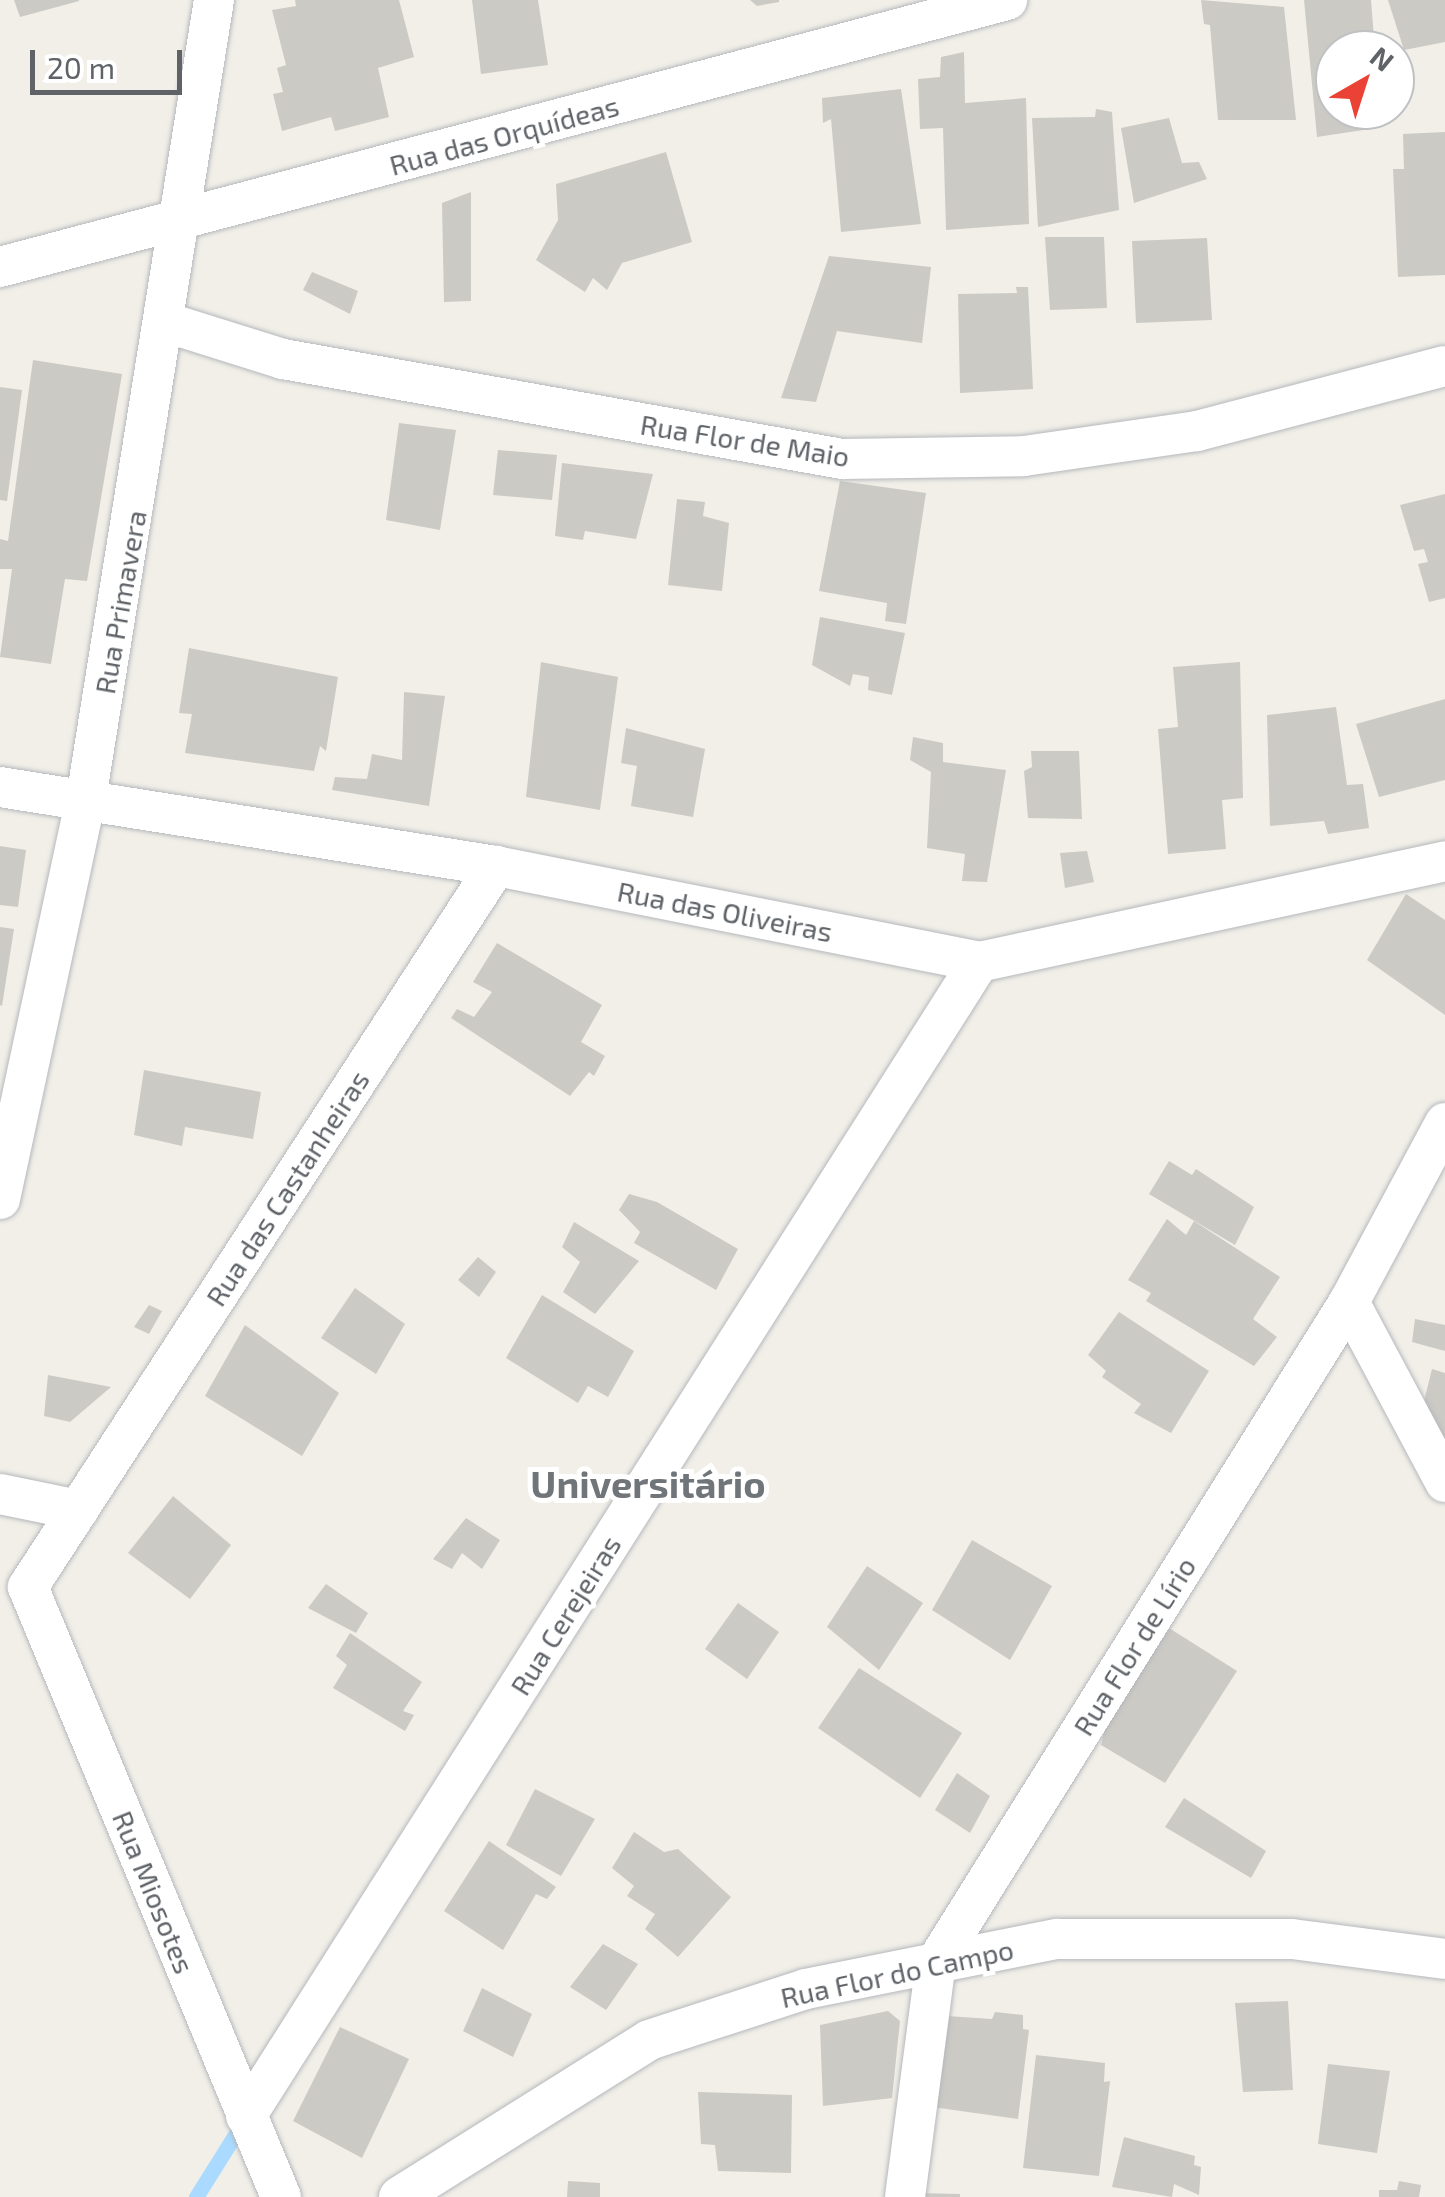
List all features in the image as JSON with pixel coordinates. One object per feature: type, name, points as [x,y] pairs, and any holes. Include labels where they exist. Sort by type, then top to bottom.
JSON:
[{"type":"street","name":"Rua Primavera","points":[[0,1199],[86,799],[214,0]]},
{"type":"street","name":"Rua das Orquídeas","points":[[0,267],[180,223],[1008,0]]},
{"type":"street","name":"Rua Flor de Maio","points":[[165,322],[300,362],[842,460],[1024,456],[1197,432],[1445,366]]},
{"type":"street","name":"Rua das Oliveiras","points":[[0,787],[496,866],[980,962],[1445,861]]},
{"type":"street","name":"Rua das Castanheiras","points":[[14,1584],[78,1510],[496,866]]},
{"type":"street","name":"Rua Cerejeiras","points":[[246,2116],[980,962]]},
{"type":"street","name":"Rua Flor de Lírio","points":[[905,2197],[936,1963],[1349,1302],[1445,1123]]},
{"type":"street","points":[[1349,1302],[1445,1482]]},
{"type":"street","points":[[0,1494],[78,1510]]},
{"type":"street","name":"Rua Miosotes","points":[[14,1584],[281,2197]]},
{"type":"street","name":"Rua Flor do Campo","points":[[399,2197],[650,2040],[806,1989],[1057,1938],[1292,1939],[1445,1959]]},
{"type":"building","points":[[14,0],[79,0],[79,1],[20,17]]},
{"type":"building","points":[[295,0],[399,0],[414,57],[378,68],[389,117],[335,131],[331,117],[282,131],[273,94],[283,92],[277,68],[286,65],[272,10],[296,6]]},
{"type":"building","points":[[472,0],[538,0],[548,65],[481,74]]},
{"type":"building","points":[[750,0],[779,0],[779,2],[757,6]]},
{"type":"building","points":[[1201,0],[1284,7],[1296,120],[1218,120],[1210,25],[1204,24]]},
{"type":"building","points":[[1304,0],[1371,0],[1373,30],[1315,30],[1315,116]]},
{"type":"building","points":[[1388,0],[1445,0],[1445,42],[1415,48],[1415,30],[1398,30]]},
{"type":"building","points":[[964,52],[965,103],[1026,98],[1029,224],[946,230],[943,128],[920,129],[918,79],[940,77],[941,57]]},
{"type":"building","points":[[901,89],[921,224],[841,232],[831,119],[823,123],[822,98]]},
{"type":"building","points":[[1096,109],[1112,112],[1119,210],[1038,227],[1032,118],[1095,117]]},
{"type":"building","points":[[1169,118],[1182,163],[1199,162],[1207,179],[1134,203],[1121,128]]},
{"type":"building","points":[[1316,130],[1363,130],[1317,137]]},
{"type":"building","points":[[1445,132],[1445,275],[1398,277],[1393,169],[1404,169],[1403,134]]},
{"type":"building","points":[[666,152],[692,242],[622,263],[607,290],[593,278],[585,292],[536,260],[558,220],[556,184]]},
{"type":"building","points":[[471,192],[471,301],[444,302],[442,203]]},
{"type":"building","points":[[1045,237],[1104,237],[1107,308],[1050,310]]},
{"type":"building","points":[[1207,238],[1212,320],[1136,323],[1132,241]]},
{"type":"building","points":[[829,256],[931,267],[922,343],[837,331],[816,402],[781,398]]},
{"type":"building","points":[[312,272],[358,291],[350,314],[303,290]]},
{"type":"building","points":[[1016,287],[1028,287],[1033,389],[960,393],[958,294],[1017,293]]},
{"type":"building","points":[[33,360],[122,374],[87,581],[65,579],[51,664],[0,657],[12,569],[0,569],[0,539],[8,541]]},
{"type":"building","points":[[0,387],[22,390],[7,501],[0,500]]},
{"type":"building","points":[[399,423],[456,430],[440,530],[386,520]]},
{"type":"building","points":[[498,450],[557,455],[552,500],[493,495]]},
{"type":"building","points":[[562,463],[653,474],[636,539],[585,531],[583,540],[555,536]]},
{"type":"building","points":[[840,481],[926,493],[906,624],[885,621],[887,603],[819,591]]},
{"type":"building","points":[[1445,494],[1445,598],[1429,602],[1418,564],[1428,562],[1424,549],[1414,551],[1400,505]]},
{"type":"building","points":[[677,499],[705,502],[703,516],[729,523],[722,591],[668,585]]},
{"type":"building","points":[[820,617],[905,633],[892,695],[868,690],[869,677],[853,674],[850,686],[812,665]]},
{"type":"building","points":[[189,648],[338,677],[326,751],[320,746],[314,771],[185,753],[192,714],[179,713]]},
{"type":"building","points":[[541,662],[618,677],[600,810],[526,797]]},
{"type":"building","points":[[1240,662],[1243,798],[1222,800],[1226,849],[1168,854],[1158,729],[1178,727],[1173,667]]},
{"type":"building","points":[[404,692],[445,696],[429,806],[332,790],[335,777],[367,779],[372,754],[402,760]]},
{"type":"building","points":[[1445,699],[1445,780],[1379,797],[1356,724]]},
{"type":"building","points":[[1336,707],[1347,785],[1363,784],[1369,828],[1328,834],[1324,821],[1270,826],[1267,715]]},
{"type":"building","points":[[626,728],[705,749],[693,817],[631,806],[637,766],[621,763]]},
{"type":"building","points":[[913,737],[943,743],[943,762],[1006,770],[987,882],[962,881],[965,854],[927,848],[931,772],[910,760]]},
{"type":"building","points":[[1031,751],[1079,751],[1082,819],[1028,818],[1024,771],[1032,767]]},
{"type":"building","points":[[0,846],[26,850],[18,907],[0,905]]},
{"type":"building","points":[[1087,851],[1094,882],[1065,888],[1060,853]]},
{"type":"building","points":[[1406,894],[1445,920],[1445,1015],[1367,960]]},
{"type":"building","points":[[0,927],[14,929],[2,1006],[0,1005]]},
{"type":"building","points":[[497,943],[602,1005],[581,1042],[605,1056],[594,1076],[589,1072],[570,1096],[451,1018],[457,1009],[474,1017],[492,992],[473,982]]},
{"type":"building","points":[[144,1070],[261,1092],[253,1139],[185,1127],[182,1146],[134,1135]]},
{"type":"building","points":[[1169,1161],[1192,1175],[1196,1169],[1254,1207],[1235,1245],[1149,1194]]},
{"type":"building","points":[[629,1194],[657,1202],[738,1249],[716,1290],[634,1243],[640,1232],[619,1210]]},
{"type":"building","points":[[1167,1219],[1186,1235],[1194,1221],[1280,1277],[1253,1319],[1277,1337],[1254,1366],[1146,1301],[1151,1293],[1128,1280]]},
{"type":"building","points":[[574,1222],[639,1261],[595,1314],[563,1292],[580,1262],[562,1247]]},
{"type":"building","points":[[478,1257],[496,1272],[479,1297],[458,1280]]},
{"type":"building","points":[[355,1288],[405,1324],[376,1374],[321,1338]]},
{"type":"building","points":[[542,1295],[634,1351],[608,1397],[588,1386],[578,1403],[506,1358]]},
{"type":"building","points":[[149,1305],[162,1311],[149,1334],[134,1327]]},
{"type":"building","points":[[1119,1312],[1209,1371],[1171,1433],[1134,1413],[1141,1404],[1102,1377],[1106,1371],[1088,1355]]},
{"type":"building","points":[[1415,1319],[1445,1325],[1445,1351],[1412,1342]]},
{"type":"building","points":[[245,1325],[339,1393],[302,1456],[205,1396]]},
{"type":"building","points":[[1432,1369],[1445,1373],[1445,1449],[1422,1409]]},
{"type":"building","points":[[48,1375],[111,1387],[70,1422],[44,1416]]},
{"type":"building","points":[[173,1496],[231,1545],[190,1599],[128,1553]]},
{"type":"building","points":[[466,1518],[500,1540],[482,1569],[462,1553],[452,1569],[433,1559]]},
{"type":"building","points":[[972,1540],[1052,1586],[1010,1660],[932,1610]]},
{"type":"building","points":[[867,1566],[923,1603],[879,1670],[827,1627]]},
{"type":"building","points":[[326,1584],[368,1613],[356,1633],[308,1608]]},
{"type":"building","points":[[738,1603],[779,1632],[747,1679],[705,1649]]},
{"type":"building","points":[[1169,1628],[1237,1671],[1165,1783],[1101,1745],[1105,1728]]},
{"type":"building","points":[[350,1633],[422,1682],[403,1711],[414,1715],[405,1731],[333,1688],[347,1665],[336,1656]]},
{"type":"building","points":[[859,1668],[962,1733],[920,1798],[818,1728]]},
{"type":"building","points":[[957,1773],[990,1796],[970,1833],[935,1810]]},
{"type":"building","points":[[535,1789],[595,1819],[561,1876],[506,1845]]},
{"type":"building","points":[[1184,1798],[1266,1851],[1251,1878],[1165,1827]]},
{"type":"building","points":[[634,1832],[664,1852],[678,1849],[731,1897],[678,1957],[645,1929],[655,1914],[627,1896],[634,1886],[612,1868]]},
{"type":"building","points":[[489,1841],[556,1887],[547,1899],[536,1894],[503,1950],[444,1911]]},
{"type":"building","points":[[603,1944],[638,1964],[606,2010],[570,1987]]},
{"type":"building","points":[[482,1988],[532,2014],[513,2057],[463,2031]]},
{"type":"building","points":[[1288,2001],[1293,2090],[1243,2092],[1235,2003]]},
{"type":"building","points":[[888,2011],[900,2021],[892,2098],[823,2106],[820,2025]]},
{"type":"building","points":[[995,2012],[1023,2015],[1023,2029],[1029,2030],[1018,2119],[932,2107],[947,2016],[992,2019]]},
{"type":"building","points":[[340,2027],[409,2059],[362,2158],[293,2121]]},
{"type":"building","points":[[1036,2055],[1105,2063],[1104,2082],[1110,2081],[1099,2176],[1023,2168]]},
{"type":"building","points":[[1328,2064],[1390,2071],[1377,2153],[1318,2144]]},
{"type":"building","points":[[698,2092],[792,2095],[791,2173],[718,2171],[715,2145],[701,2144]]},
{"type":"building","points":[[1124,2137],[1195,2156],[1194,2165],[1201,2167],[1199,2195],[1174,2184],[1172,2197],[1112,2187]]},
{"type":"building","points":[[568,2181],[600,2183],[600,2197],[567,2197]]},
{"type":"building","points":[[1399,2181],[1421,2185],[1419,2197],[1379,2197],[1379,2190],[1397,2190]]},
{"type":"building","points":[[917,2193],[960,2194],[960,2197],[916,2197]]},
{"type":"waterway","points":[[196,2197],[238,2130]]},
{"type":"district","name":"Universitário","points":[[648,1484]]}]
